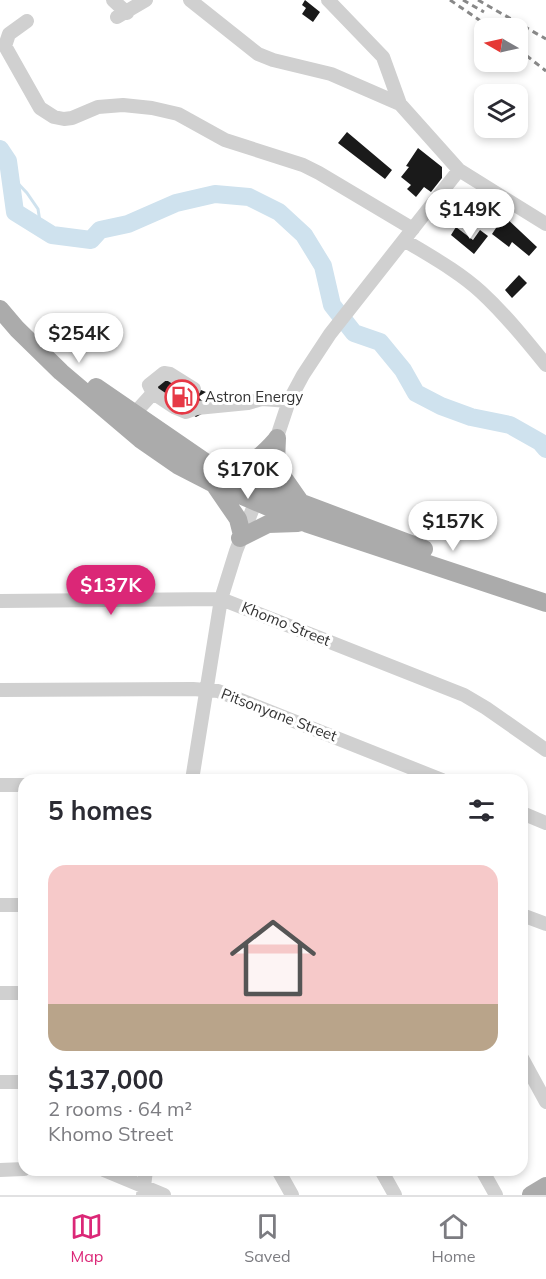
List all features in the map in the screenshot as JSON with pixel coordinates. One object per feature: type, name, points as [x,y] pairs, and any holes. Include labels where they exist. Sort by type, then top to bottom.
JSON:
[{"type":"main road","points":[[0,294],[67,364],[100,391],[211,466],[308,524],[546,603]]},
{"type":"main road","points":[[0,309],[61,372],[140,439],[179,466],[214,484],[258,495],[301,502],[419,548],[546,592]]},
{"type":"main road","points":[[211,466],[249,465],[261,458],[277,439]]},
{"type":"main road","points":[[277,439],[278,470],[301,502]]},
{"type":"main road","points":[[214,484],[234,513],[241,537],[268,524],[308,524]]},
{"type":"main road","points":[[531,1195],[546,1186]]},
{"type":"street","points":[[113,0],[122,15],[146,0]]},
{"type":"street","points":[[190,0],[258,54],[280,62],[331,74],[400,104]]},
{"type":"street","points":[[328,0],[383,57],[400,104],[459,170],[546,224]]},
{"type":"street","points":[[27,21],[9,34],[5,46],[40,108],[47,113],[64,119],[72,118],[98,106],[123,105],[178,114],[225,140],[303,165],[413,229]]},
{"type":"street","points":[[193,774],[221,599],[290,401],[303,375],[330,334],[459,170]]},
{"type":"street","points":[[404,240],[445,265],[481,292],[546,365]]},
{"type":"street","points":[[222,406],[170,374],[164,373],[149,385],[153,393],[186,412],[198,408],[222,406],[262,399],[290,401]]},
{"type":"street","points":[[134,414],[153,393]]},
{"type":"street","name":"Khomo Street","points":[[0,601],[221,599],[464,695],[546,750]]},
{"type":"street","name":"Pitsonyane Street","points":[[0,690],[207,689],[230,694],[427,774]]},
{"type":"street","points":[[0,785],[18,785]]},
{"type":"street","points":[[528,816],[546,823]]},
{"type":"street","points":[[0,906],[18,905]]},
{"type":"street","points":[[528,917],[546,924]]},
{"type":"street","points":[[0,993],[18,993]]},
{"type":"street","points":[[528,1069],[546,1101]]},
{"type":"street","points":[[0,1082],[18,1082]]},
{"type":"street","points":[[0,1170],[18,1169]]},
{"type":"street","points":[[115,1176],[144,1191],[164,1195]]},
{"type":"street","points":[[144,1191],[145,1176]]},
{"type":"street","points":[[281,1176],[292,1195]]},
{"type":"street","points":[[384,1176],[395,1195]]},
{"type":"street","points":[[485,1176],[496,1195]]},
{"type":"building","points":[[305,0],[320,12],[313,22],[302,14],[306,8],[302,5]]},
{"type":"building","points":[[347,132],[392,170],[385,179],[338,143]]},
{"type":"building","points":[[418,148],[442,167],[442,178],[431,192],[424,187],[416,197],[407,189],[411,185],[401,177],[409,167],[406,166]]},
{"type":"building","points":[[504,216],[537,247],[529,256],[512,242],[509,247],[492,234]]},
{"type":"building","points":[[456,227],[473,240],[480,230],[488,236],[474,254],[451,235]]},
{"type":"building","points":[[519,275],[527,283],[512,298],[505,290]]},
{"type":"building","points":[[168,377],[206,392],[198,397],[211,409],[196,417],[155,390],[153,386]]},
{"type":"waterway","points":[[0,149],[8,161],[15,212],[52,235],[91,240],[100,230],[128,224],[176,203],[215,194],[249,197],[279,212],[304,235],[323,266],[332,305],[354,333],[380,342],[403,370],[416,393],[441,406],[471,417],[510,425],[540,442],[546,449]]},
{"type":"waterway","points":[[10,175],[38,209],[41,228]]},
{"type":"railway","points":[[450,0],[476,18]]},
{"type":"railway","points":[[463,0],[484,12]]},
{"type":"railway","points":[[478,0],[546,39]]},
{"type":"railway","points":[[528,57],[546,71]]},
{"type":"place","name":"Astron Energy","points":[[182,397]]}]
